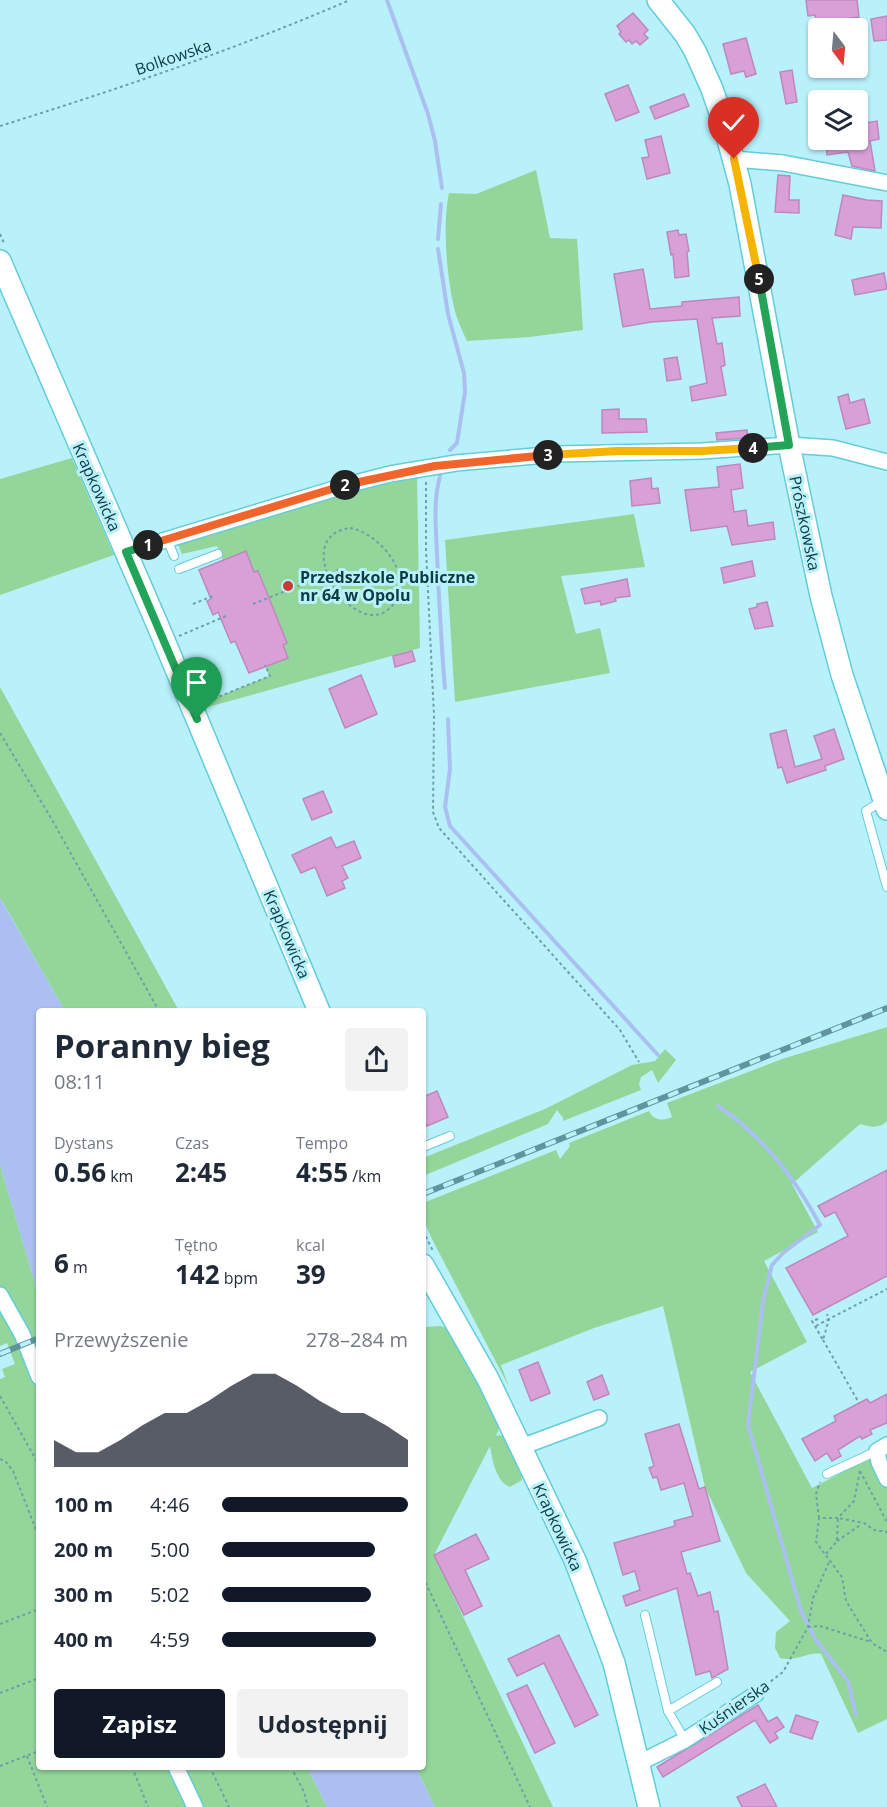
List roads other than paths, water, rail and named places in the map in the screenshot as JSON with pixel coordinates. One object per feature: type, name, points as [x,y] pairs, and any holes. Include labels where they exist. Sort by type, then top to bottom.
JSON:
[{"type":"street","name":"Prószkowska","points":[[658,0],[685,34],[702,67],[712,89],[734,159],[789,445],[830,633],[875,766],[885,805]]},
{"type":"street","points":[[734,159],[783,163],[887,183]]},
{"type":"street","name":"Krapkowicka","points":[[0,261],[126,552],[167,629],[318,1008]]},
{"type":"street","points":[[126,552],[347,485],[426,467],[478,460],[557,454],[702,451],[789,445],[834,448],[887,462]]},
{"type":"street","name":"Krapkowicka","points":[[426,1270],[483,1368],[572,1552],[614,1663],[649,1807]]},
{"type":"street","points":[[0,1295],[22,1334],[36,1369]]},
{"type":"street","points":[[520,1447],[599,1418]]},
{"type":"street","points":[[882,1448],[879,1462],[887,1479]]},
{"type":"street","name":"Kuśnierska","points":[[639,1763],[685,1740],[756,1694]]},
{"type":"street","points":[[177,1770],[195,1807]]},
{"type":"lane","points":[[167,539],[174,556]]},
{"type":"lane","points":[[179,568],[218,554]]},
{"type":"lane","points":[[885,805],[866,811],[887,887]]},
{"type":"lane","points":[[426,1146],[450,1136]]},
{"type":"lane","points":[[827,1474],[882,1448]]},
{"type":"lane","points":[[645,1615],[668,1711],[685,1740]]},
{"type":"lane","points":[[668,1711],[717,1682]]},
{"type":"water","points":[[0,898],[63,1008],[36,1008],[36,1287],[0,1165]]},
{"type":"water","points":[[308,1770],[417,1770],[435,1807],[327,1807]]},
{"type":"waterway","points":[[387,0],[428,114],[435,141],[442,188]]},
{"type":"waterway","points":[[438,239],[441,204]]},
{"type":"waterway","points":[[438,249],[448,314],[464,373],[465,392],[457,443],[450,450]]},
{"type":"waterway","points":[[440,476],[436,496],[436,525],[445,688]]},
{"type":"waterway","points":[[448,719],[450,769],[445,807],[450,826],[658,1055]]},
{"type":"waterway","points":[[718,1106],[749,1131],[777,1159],[800,1191],[820,1225],[783,1253],[772,1265],[763,1301],[748,1425],[801,1611],[816,1640],[848,1681],[856,1715]]},
{"type":"railway","points":[[426,1193],[887,1008]]},
{"type":"railway","points":[[0,1354],[36,1339]]},
{"type":"place","name":"Przedszkole Publiczne nr 64 w Opolu","points":[[288,586]]}]
